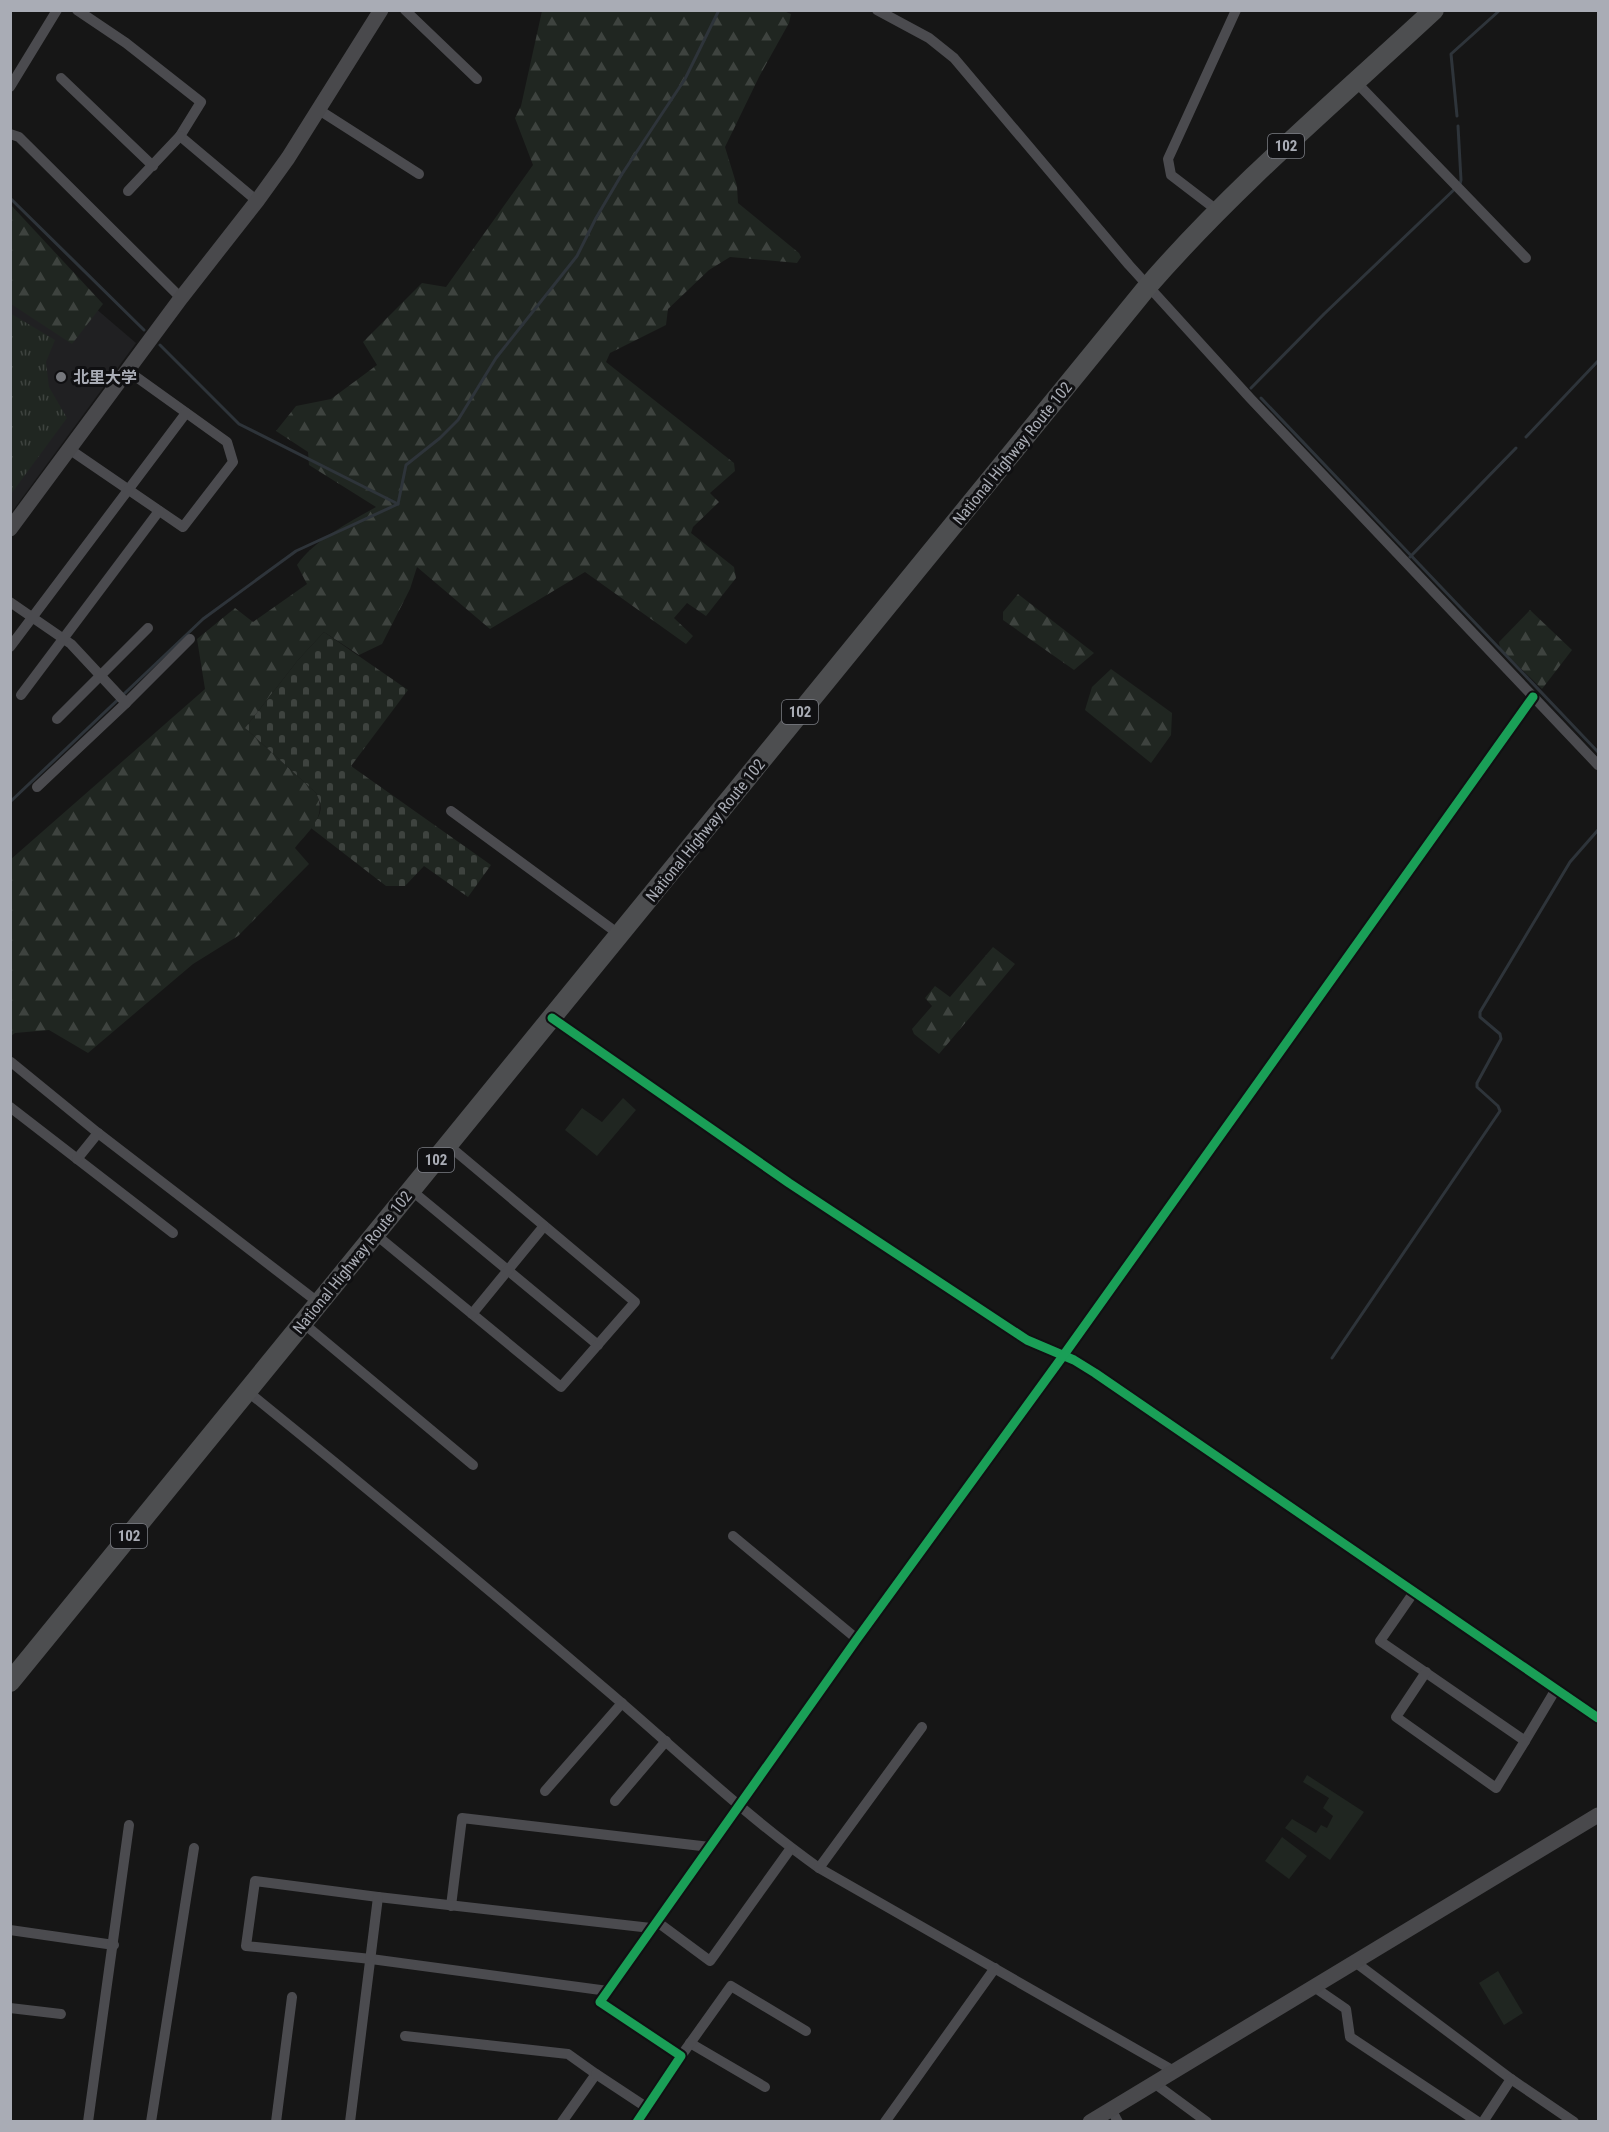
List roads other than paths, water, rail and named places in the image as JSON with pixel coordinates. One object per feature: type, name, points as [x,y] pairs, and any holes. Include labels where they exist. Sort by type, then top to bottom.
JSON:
[{"type":"highway","name":"National Highway Route 102","points":[[10,1682],[1148,286],[1218,211],[1434,10]]},
{"type":"street","points":[[10,87],[57,10]]},
{"type":"street","points":[[77,10],[126,43],[201,102],[180,136],[128,191]]},
{"type":"street","points":[[10,529],[181,298],[257,201],[319,110],[381,10]]},
{"type":"street","points":[[405,10],[477,79]]},
{"type":"street","points":[[877,10],[929,38],[954,58],[1148,286],[1250,398],[1599,765]]},
{"type":"street","points":[[1218,211],[1171,175],[1168,159],[1236,10]]},
{"type":"street","points":[[61,78],[153,165]]},
{"type":"street","points":[[1356,82],[1526,258]]},
{"type":"street","points":[[319,110],[419,174]]},
{"type":"street","points":[[10,134],[19,137],[181,298]]},
{"type":"street","points":[[180,136],[257,201]]},
{"type":"street","points":[[69,449],[183,527],[233,462],[227,442],[128,371]]},
{"type":"street","points":[[10,647],[186,413]]},
{"type":"street","points":[[21,695],[159,511]]},
{"type":"street","points":[[10,602],[64,639],[123,699]]},
{"type":"street","points":[[57,719],[148,628]]},
{"type":"street","points":[[37,787],[123,699],[190,639]]},
{"type":"street","points":[[681,2056],[600,2002],[738,1805],[1063,1356],[1533,697]]},
{"type":"street","points":[[451,811],[620,935]]},
{"type":"street","points":[[552,1018],[818,1202],[1027,1340],[1095,1373],[1599,1718]]},
{"type":"street","points":[[11,1062],[319,1303]]},
{"type":"street","points":[[10,1107],[173,1233]]},
{"type":"street","points":[[77,1159],[99,1133]]},
{"type":"street","points":[[375,1234],[561,1387],[635,1302],[448,1145]]},
{"type":"street","points":[[411,1190],[598,1344]]},
{"type":"street","points":[[472,1314],[544,1226]]},
{"type":"street","points":[[303,1323],[473,1465]]},
{"type":"street","points":[[247,1391],[622,1703],[738,1805],[791,1848],[819,1868],[1174,2071]]},
{"type":"street","points":[[733,1536],[857,1639]]},
{"type":"street","points":[[1414,1592],[1380,1641],[1525,1741]]},
{"type":"street","points":[[1426,1672],[1396,1718],[1496,1788],[1556,1689]]},
{"type":"street","points":[[545,1791],[622,1703]]},
{"type":"street","points":[[819,1868],[922,1727]]},
{"type":"street","points":[[615,1801],[666,1741]]},
{"type":"street","points":[[1090,2121],[1114,2115],[1154,2083],[1599,1815]]},
{"type":"street","points":[[451,1906],[462,1818],[710,1847]]},
{"type":"street","points":[[88,2121],[129,1825]]},
{"type":"street","points":[[151,2121],[194,1848]]},
{"type":"street","points":[[608,1991],[370,1959],[246,1946],[255,1881],[451,1906],[653,1925],[710,1960],[791,1848]]},
{"type":"street","points":[[350,2121],[378,1897]]},
{"type":"street","points":[[10,1930],[114,1945]]},
{"type":"street","points":[[1355,1962],[1561,2118],[1574,2121]]},
{"type":"street","points":[[885,2121],[995,1968]]},
{"type":"street","points":[[637,2121],[731,1986],[806,2031]]},
{"type":"street","points":[[1314,1987],[1346,2009],[1350,2037],[1478,2121]]},
{"type":"street","points":[[276,2121],[292,1997]]},
{"type":"street","points":[[10,2008],[61,2014]]},
{"type":"street","points":[[405,2036],[568,2054],[646,2107]]},
{"type":"street","points":[[690,2043],[765,2087]]},
{"type":"street","points":[[562,2121],[596,2074]]},
{"type":"street","points":[[1483,2121],[1511,2079]]},
{"type":"street","points":[[1154,2083],[1207,2121]]},
{"type":"waterway","points":[[10,802],[203,619],[296,551],[398,504],[406,465],[440,438],[458,420],[496,358],[577,256],[622,174],[685,79],[719,10]]},
{"type":"waterway","points":[[1457,116],[1451,54],[1500,10]]},
{"type":"waterway","points":[[1251,388],[1324,314],[1460,184],[1458,126]]},
{"type":"waterway","points":[[10,198],[144,330]]},
{"type":"waterway","points":[[160,345],[239,424],[398,504]]},
{"type":"waterway","points":[[1526,437],[1598,361]]},
{"type":"waterway","points":[[1261,398],[1598,752]]},
{"type":"waterway","points":[[1410,557],[1516,448]]},
{"type":"waterway","points":[[1332,1358],[1500,1111],[1498,1106],[1477,1087],[1501,1039],[1500,1034],[1480,1017],[1480,1012],[1570,862],[1598,830]]},
{"type":"place","name":"北里大学","points":[[61,377]]}]
